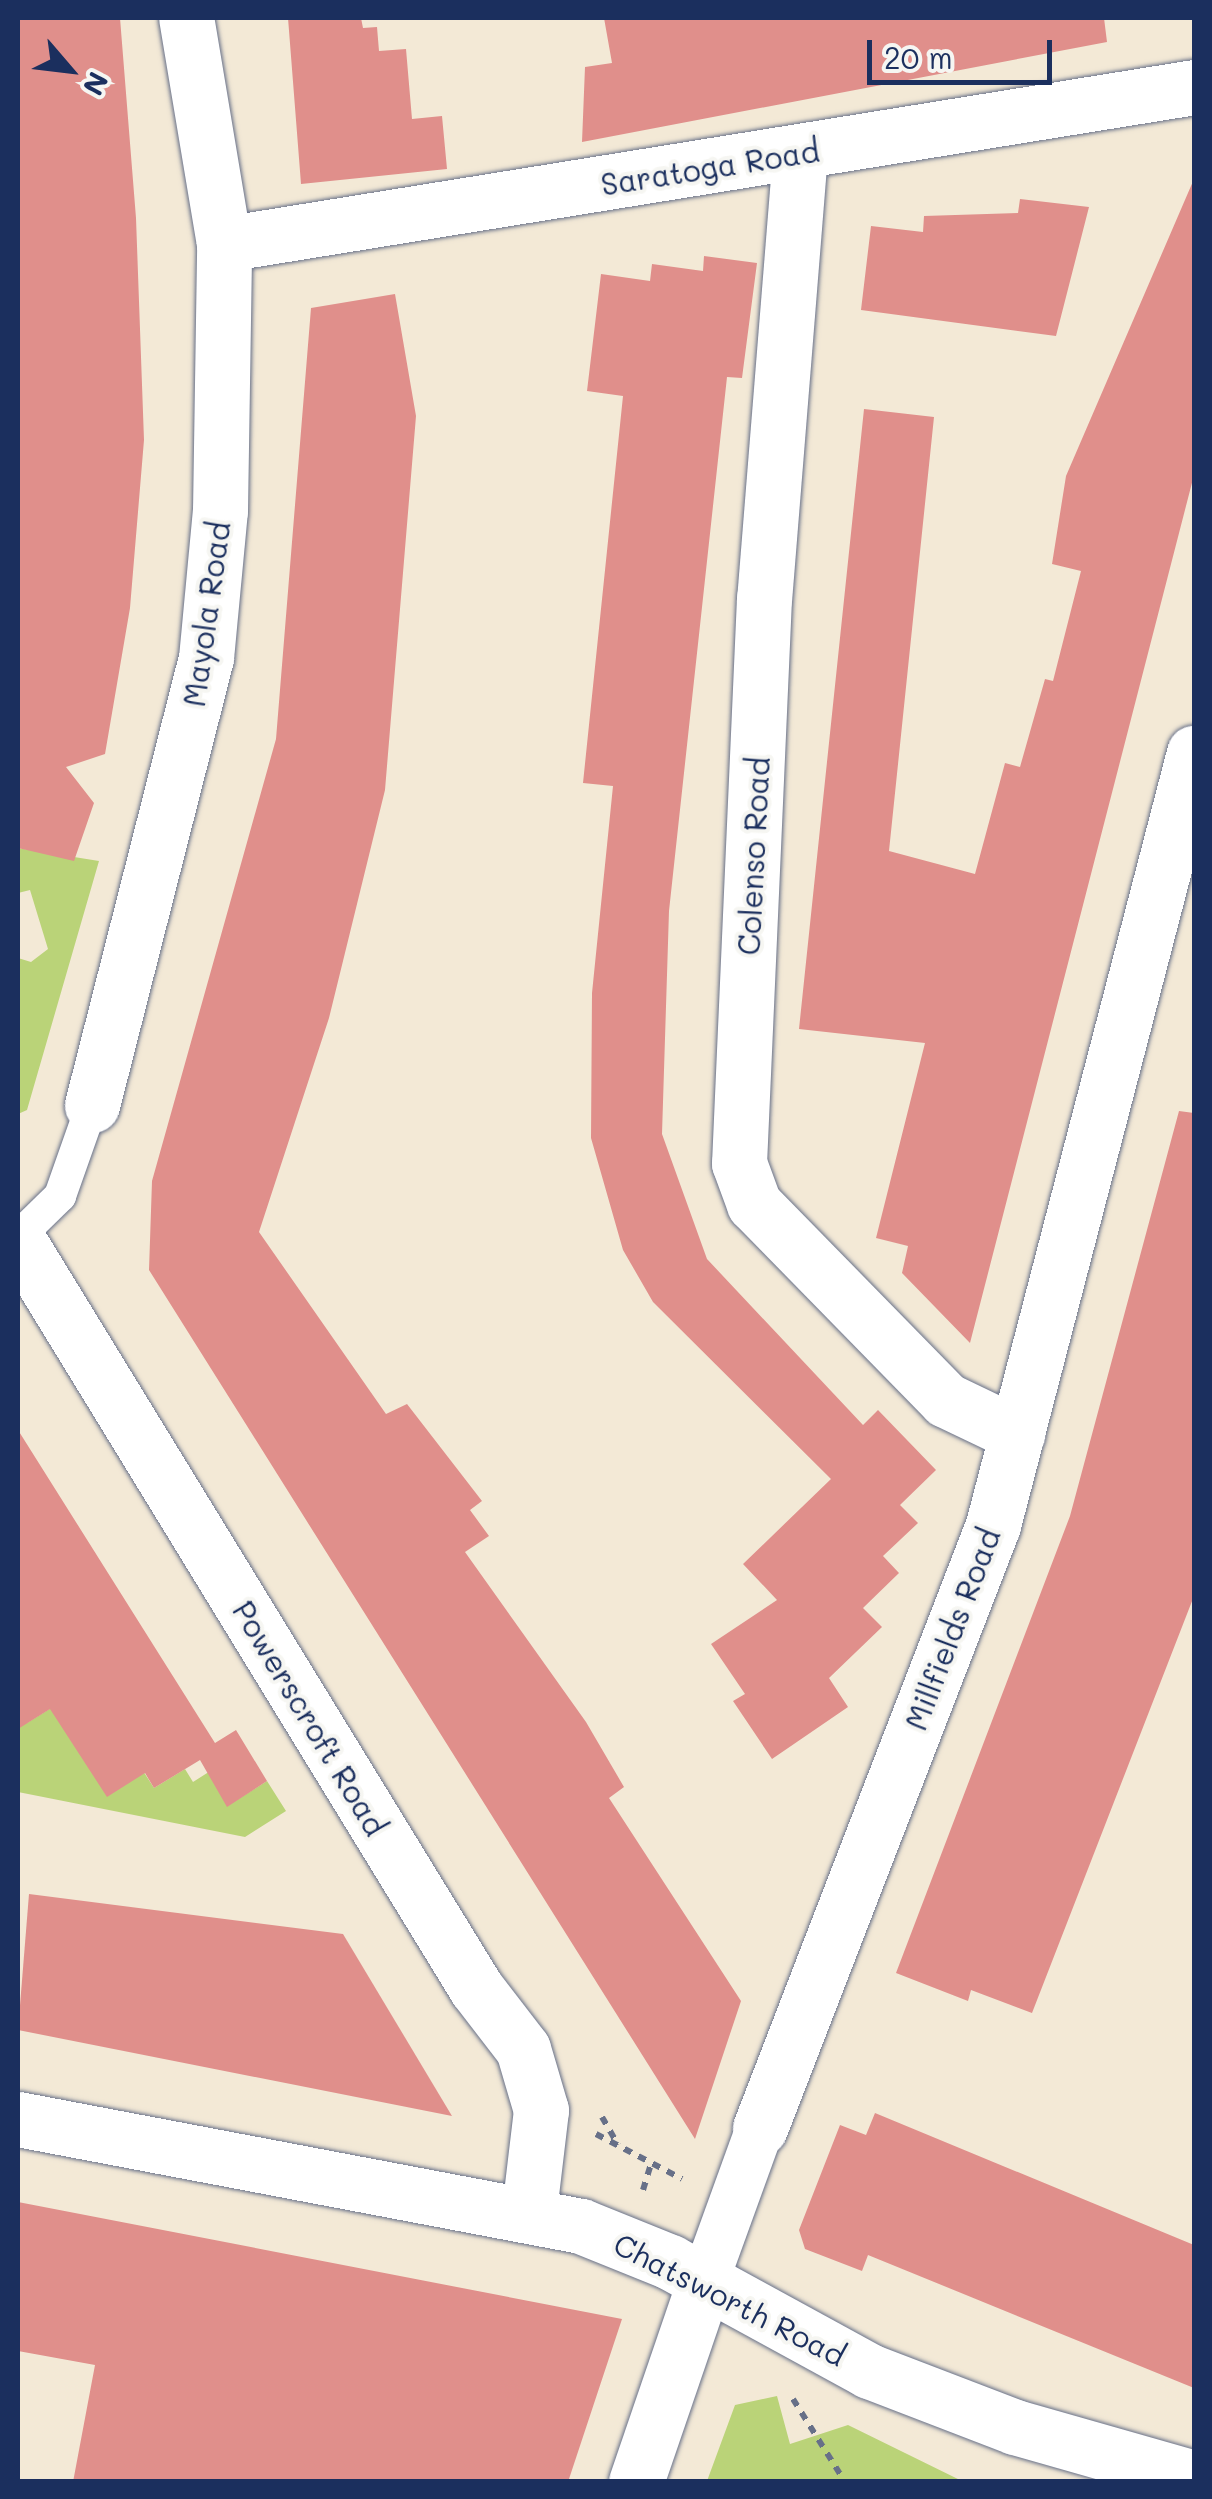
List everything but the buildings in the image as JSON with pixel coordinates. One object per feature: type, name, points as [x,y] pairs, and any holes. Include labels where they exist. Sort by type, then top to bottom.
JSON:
[{"type":"street","name":"Mayola Road","points":[[92,1106],[206,658],[220,511],[224,244],[186,18]]},
{"type":"street","name":"Saratoga Road","points":[[224,244],[1194,87]]},
{"type":"street","name":"Colenso Road","points":[[800,153],[764,598],[740,1163],[754,1204],[946,1400],[1017,1434]]},
{"type":"street","name":"Millfields Road","points":[[636,2482],[730,2206],[993,1525],[1194,752]]},
{"type":"street","name":"Powerscroft Road","points":[[18,1238],[476,1988],[523,2049],[541,2110],[529,2212]]},
{"type":"street","name":"Chatsworth Road","points":[[18,2119],[529,2212],[705,2280],[869,2370],[1014,2427],[1194,2478]]},
{"type":"lane","name":"Mayola Road","points":[[18,1238],[60,1196],[92,1106]]},
{"type":"path","points":[[618,2144],[730,2206]]},
{"type":"path","points":[[787,2389],[846,2482]]},
{"type":"green space","points":[[18,848],[99,861],[27,1110],[18,1114],[18,958],[31,962],[48,949],[30,890],[18,893]]},
{"type":"green space","points":[[88,1685],[154,1788],[185,1769],[193,1782],[215,1768],[235,1801],[267,1781],[286,1811],[245,1837],[18,1792],[18,1708],[27,1723]]},
{"type":"green space","points":[[777,2396],[790,2444],[848,2425],[962,2481],[707,2481],[735,2405]]}]
